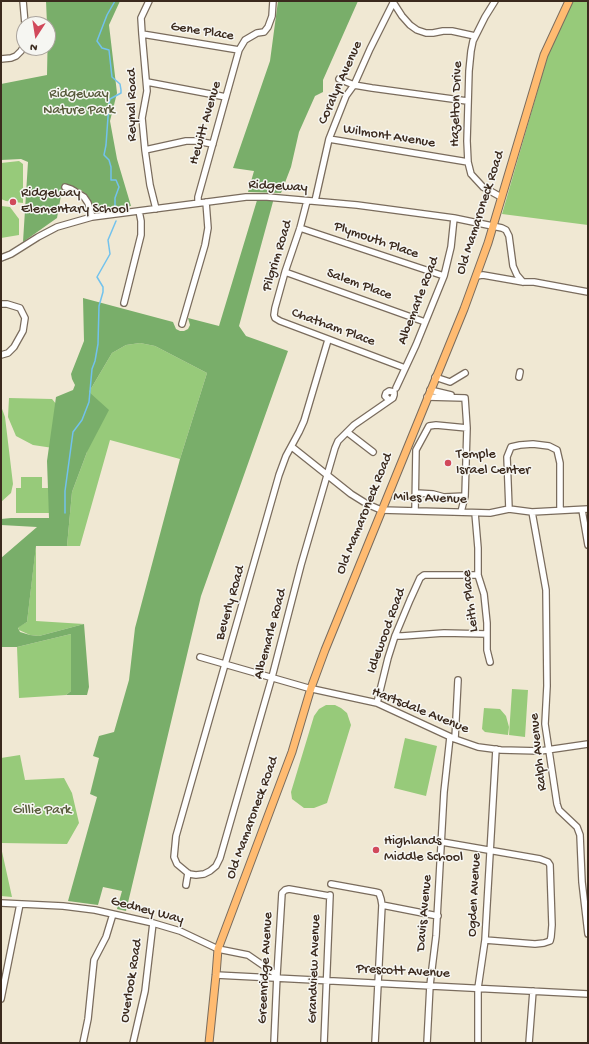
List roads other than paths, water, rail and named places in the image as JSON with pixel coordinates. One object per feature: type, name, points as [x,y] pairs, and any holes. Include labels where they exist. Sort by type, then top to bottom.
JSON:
[{"type":"main road","name":"Old Mamaroneck Road","points":[[209,1043],[218,949],[292,752],[311,688],[325,650],[476,276],[493,226],[544,55],[569,1]]},
{"type":"street","points":[[23,1],[24,16]]},
{"type":"street","name":"Reynal Road","points":[[149,1],[141,18],[148,91],[142,118],[150,185],[156,209]]},
{"type":"street","name":"Gene Place","points":[[142,34],[239,50],[245,40],[257,33],[264,32],[270,23],[273,1]]},
{"type":"street","name":"Hazelton Drive","points":[[495,1],[484,17],[470,51],[468,162],[471,174],[478,182],[489,191],[501,197]]},
{"type":"street","points":[[394,2],[402,16],[417,30],[426,33],[452,31],[475,36]]},
{"type":"street","name":"Coralyn Avenue","points":[[315,201],[329,139],[346,96],[354,85],[370,49],[394,2]]},
{"type":"street","name":"Hewitt Avenue","points":[[198,203],[198,197],[239,50]]},
{"type":"street","points":[[1,59],[16,56]]},
{"type":"street","points":[[340,79],[354,85],[468,101]]},
{"type":"street","points":[[147,82],[226,97]]},
{"type":"street","name":"Wilmont Avenue","points":[[329,139],[468,162]]},
{"type":"street","points":[[145,150],[196,140],[213,144]]},
{"type":"street","points":[[65,187],[84,197],[88,203],[92,217]]},
{"type":"street","name":"Ridgeway","points":[[1,258],[11,254],[57,227],[92,217],[246,197],[267,197],[357,205],[454,218],[502,228],[508,233],[510,238],[514,271],[523,282]]},
{"type":"street","name":"Pilgrim Road","points":[[275,318],[275,308],[307,201]]},
{"type":"street","points":[[182,324],[205,245],[208,228],[206,202]]},
{"type":"street","points":[[124,303],[141,235],[139,211]]},
{"type":"street","name":"Albemarle Road","points":[[396,388],[416,345],[424,322],[444,276],[451,247],[454,218]]},
{"type":"street","name":"Plymouth Place","points":[[300,228],[444,276]]},
{"type":"street","name":"Salem Place","points":[[285,272],[424,322]]},
{"type":"street","points":[[476,276],[483,275],[523,282],[534,282],[588,292]]},
{"type":"street","points":[[1,304],[13,305],[20,308],[25,318],[23,331],[14,347],[1,355]]},
{"type":"street","name":"Chatham Place","points":[[275,318],[328,340],[405,368]]},
{"type":"street","name":"Beverly Road","points":[[188,873],[177,864],[174,857],[176,836],[279,475],[286,456],[304,421],[328,340]]},
{"type":"street","points":[[435,377],[450,382],[465,373]]},
{"type":"street","points":[[428,394],[465,398],[467,428],[465,496],[461,512]]},
{"type":"street","name":"Albemarle Road","points":[[188,873],[196,875],[204,874],[216,866],[220,858],[272,677],[301,564],[335,448],[338,441],[347,432],[367,415],[383,406],[389,400]]},
{"type":"street","points":[[415,511],[416,450],[429,426],[436,425],[467,428]]},
{"type":"street","points":[[347,432],[373,452]]},
{"type":"street","points":[[509,509],[507,457],[511,447],[533,444],[549,446],[557,450],[560,462],[560,510]]},
{"type":"street","name":"Miles Avenue","points":[[292,446],[336,482],[367,504],[381,510],[475,513],[490,513],[509,509],[532,512],[585,510]]},
{"type":"street","points":[[416,493],[433,494],[444,497],[465,496]]},
{"type":"street","points":[[585,510],[588,545]]},
{"type":"street","name":"Ralph Avenue","points":[[532,512],[546,590],[547,686],[545,724],[557,804],[559,810],[577,827],[580,835],[582,882],[588,934]]},
{"type":"street","name":"Leith Place","points":[[475,513],[478,548],[478,575],[484,594],[487,623],[487,650],[490,662]]},
{"type":"street","name":"Idlewood Road","points":[[377,703],[395,636],[420,578],[424,575],[478,575]]},
{"type":"street","points":[[395,636],[444,633],[487,634]]},
{"type":"street","name":"Hartsdale Avenue","points":[[200,657],[311,688],[377,703],[452,738],[478,746],[496,749],[549,750],[588,744]]},
{"type":"street","name":"Davis Avenue","points":[[427,1043],[430,985],[438,916],[444,792],[452,738],[458,680]]},
{"type":"street","name":"Ogden Avenue","points":[[478,1043],[478,988],[485,940],[496,749]]},
{"type":"street","points":[[442,842],[540,858],[550,865],[552,925],[550,941],[535,944],[485,940]]},
{"type":"street","points":[[186,885],[188,873]]},
{"type":"street","points":[[331,884],[379,893],[382,905],[376,1043]]},
{"type":"street","name":"Greenridge Avenue","points":[[274,1043],[276,977],[282,894],[285,890],[289,889],[330,895]]},
{"type":"street","name":"Grandview Avenue","points":[[324,1043],[330,895]]},
{"type":"street","name":"Gedney Way","points":[[1,903],[63,906],[95,910],[153,923],[180,931],[218,949],[248,955],[276,977]]},
{"type":"street","points":[[1,999],[20,904]]},
{"type":"street","points":[[382,905],[438,916]]},
{"type":"street","points":[[82,1043],[88,1018],[94,960],[106,938],[113,914]]},
{"type":"street","name":"Overlook Road","points":[[133,1043],[146,991],[153,923]]},
{"type":"street","name":"Prescott Avenue","points":[[216,975],[588,994]]},
{"type":"street","points":[[529,1043],[532,991]]},
{"type":"waterway","points":[[115,1],[107,15],[97,41],[102,48],[109,50],[112,77],[120,84],[121,90],[121,93],[110,99],[104,155],[109,160],[111,167],[111,180],[116,180],[119,187],[115,198],[115,206]]},
{"type":"waterway","points":[[65,513],[65,491],[73,432],[82,420],[89,402],[92,369],[98,344],[99,306],[103,287],[97,277],[110,254],[108,240],[116,221]]},
{"type":"place","name":"Ridgeway Elementary School","points":[[13,202]]},
{"type":"place","name":"Temple Israel Center","points":[[448,463]]},
{"type":"place","name":"Highlands Middle School","points":[[376,850]]},
{"type":"park label","name":"Ridgeway Nature Park","points":[[79,104]]},
{"type":"park label","name":"Gillie Park","points":[[42,811]]}]
